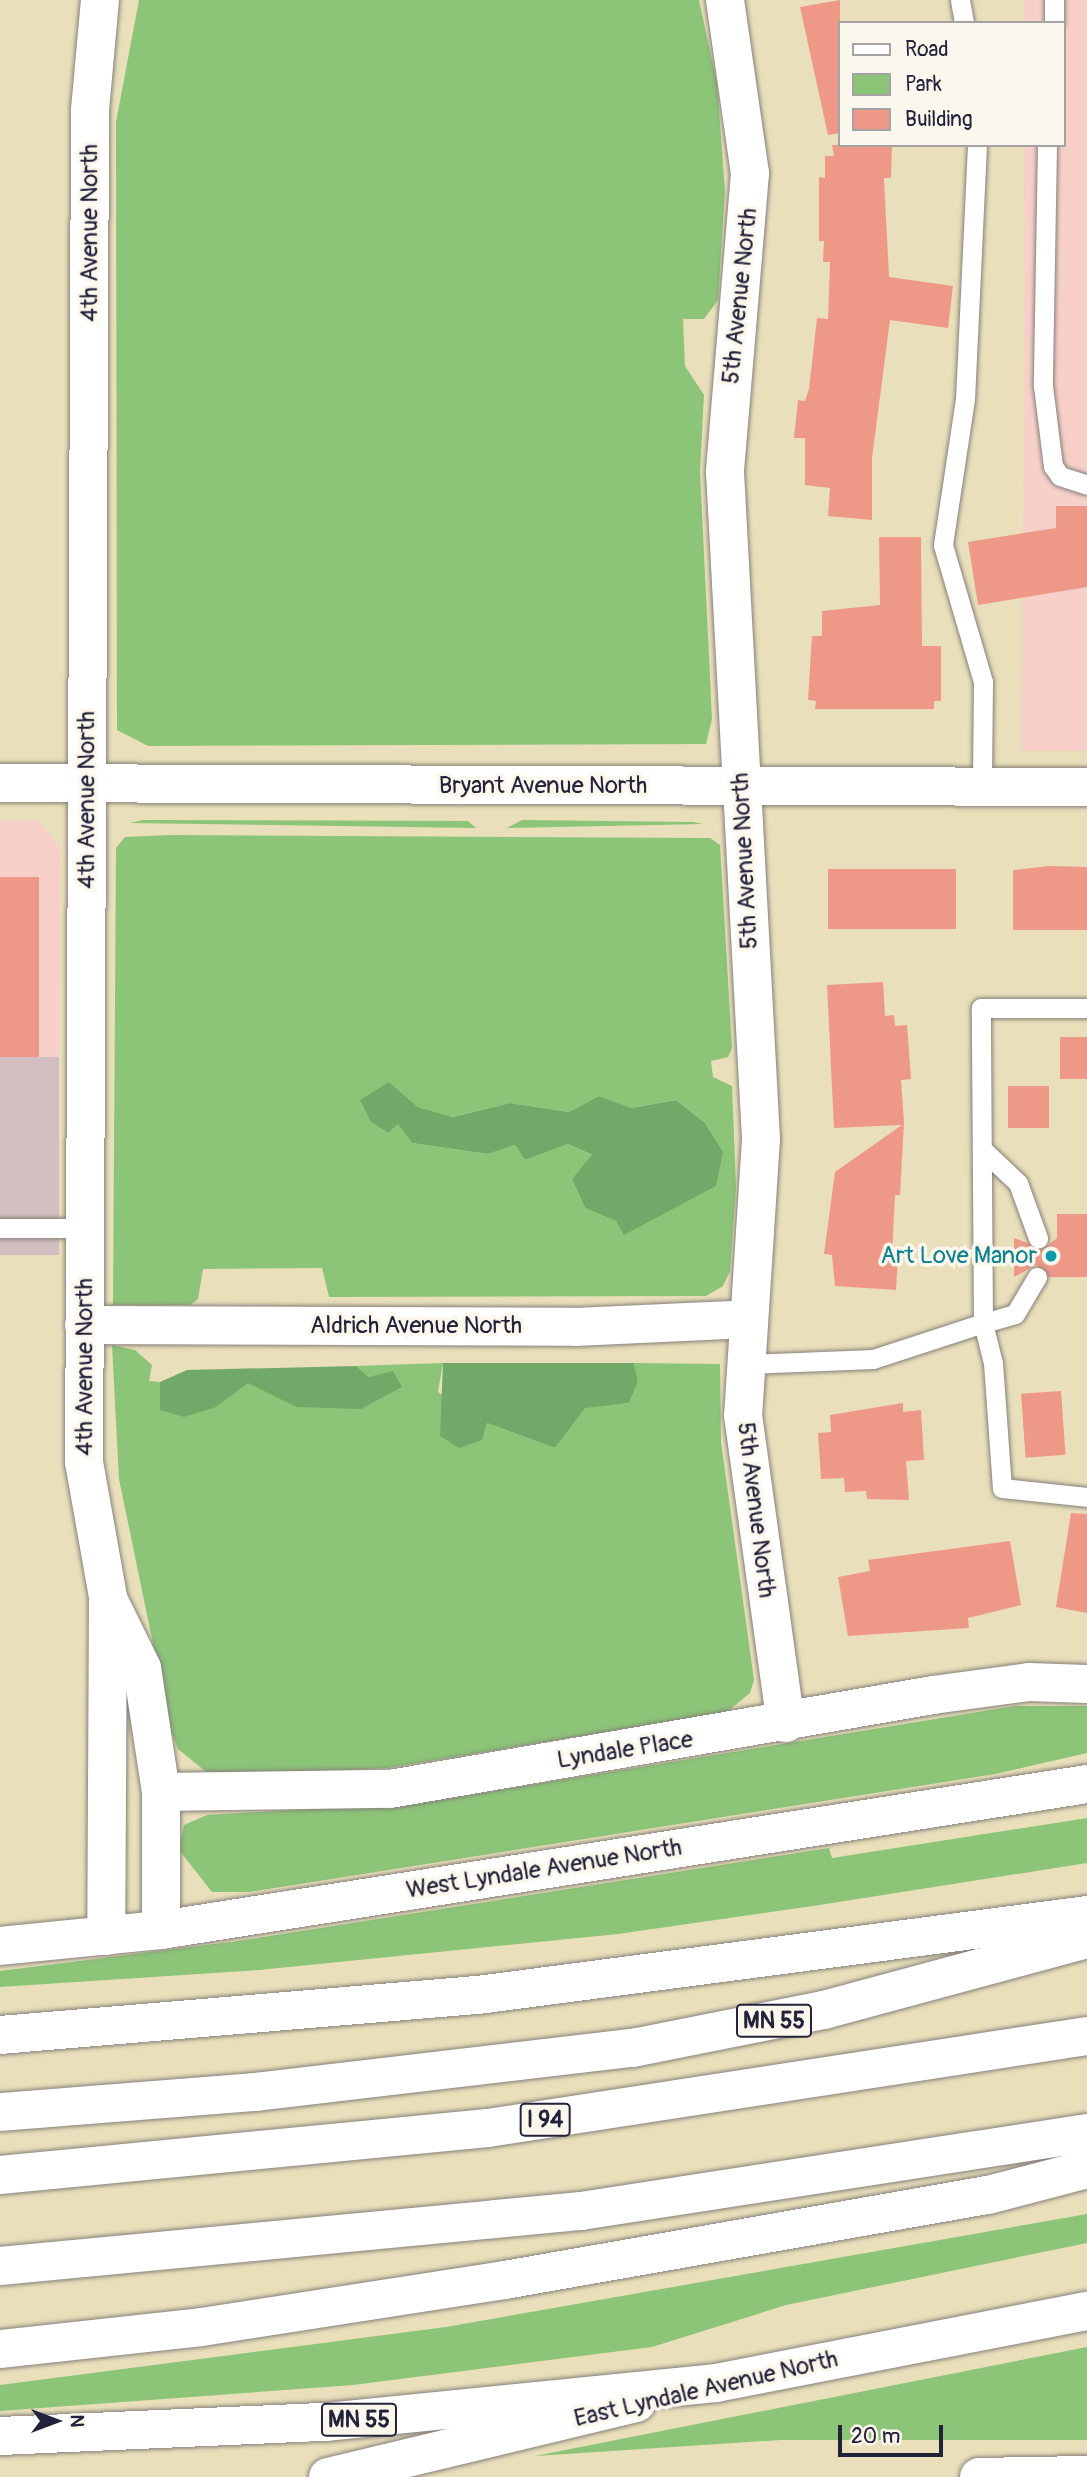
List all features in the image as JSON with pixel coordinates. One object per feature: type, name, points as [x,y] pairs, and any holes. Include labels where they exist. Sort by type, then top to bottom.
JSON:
[{"type":"main road","name":"4th Avenue North","points":[[100,0],[90,110],[84,1462],[108,1597],[106,1936]]},
{"type":"main road","name":"5th Avenue North","points":[[725,0],[751,173],[725,472],[761,1139],[749,1319],[746,1471],[786,1723]]},
{"type":"main road","name":"Bryant Avenue North","points":[[0,783],[1087,786]]},
{"type":"main road","name":"Aldrich Avenue North","points":[[84,1325],[575,1327],[749,1319]]},
{"type":"main road","name":"4th Avenue North","points":[[108,1597],[142,1668],[161,1793],[161,1930]]},
{"type":"main road","name":"Lyndale Place","points":[[161,1793],[390,1789],[1029,1682],[1087,1684]]},
{"type":"main road","name":"West Lyndale Avenue North","points":[[0,1946],[161,1930],[1087,1784]]},
{"type":"main road","points":[[0,2035],[478,1995],[1087,1915]]},
{"type":"main road","name":"MN 55","points":[[0,2112],[256,2092],[633,2048],[824,2010],[1087,1939]]},
{"type":"main road","name":"I 94","points":[[0,2175],[488,2128],[1087,2036]]},
{"type":"main road","points":[[0,2266],[581,2211],[1087,2133]]},
{"type":"main road","points":[[0,2348],[201,2327],[492,2282],[988,2194],[1087,2169]]},
{"type":"main road","name":"East Lyndale Avenue North","points":[[328,2477],[716,2383],[1087,2311]]},
{"type":"main road","name":"MN 55","points":[[0,2436],[312,2423],[716,2383]]},
{"type":"main road","points":[[979,2477],[1087,2475]]},
{"type":"lane","points":[[960,0],[964,21]]},
{"type":"lane","points":[[1054,0],[1054,21]]},
{"type":"lane","points":[[976,147],[965,399],[943,545],[984,682],[982,786]]},
{"type":"lane","points":[[1047,147],[1044,386],[1051,453],[1060,477],[1087,485]]},
{"type":"lane","points":[[1087,1008],[981,1008],[983,1323],[993,1363],[1002,1488],[1087,1497]]},
{"type":"lane","points":[[982,1149],[1018,1183],[1038,1238]]},
{"type":"lane","points":[[0,1228],[85,1228]]},
{"type":"lane","points":[[748,1364],[873,1359],[1015,1314],[1037,1277]]},
{"type":"shaded area","points":[[1025,0],[1087,0],[1087,751],[1022,751],[1024,147],[1066,147],[1066,21],[1025,21]]},
{"type":"shaded area","points":[[0,820],[40,821],[60,847],[59,1057],[0,1057]]},
{"type":"shaded area","points":[[0,1057],[59,1057],[59,1255],[0,1255]]},
{"type":"green space","points":[[139,0],[699,0],[717,83],[725,191],[718,300],[704,319],[683,319],[685,366],[704,395],[700,471],[712,719],[706,744],[148,746],[117,730],[116,122]]},
{"type":"green space","points":[[143,820],[468,821],[476,828],[130,823]]},
{"type":"green space","points":[[522,820],[693,822],[703,824],[507,828]]},
{"type":"green space","points":[[125,837],[710,838],[720,845],[732,1048],[728,1057],[711,1061],[713,1077],[732,1086],[736,1187],[730,1271],[723,1286],[706,1296],[329,1297],[322,1268],[203,1269],[198,1299],[190,1305],[113,1305],[116,848]],"holes":[[[389,1082],[418,1107],[453,1117],[510,1103],[569,1112],[599,1096],[630,1108],[676,1100],[705,1123],[723,1153],[616,1221],[585,1208],[572,1179],[593,1156],[568,1144],[525,1160],[515,1145],[488,1154],[412,1143],[398,1123],[388,1133],[371,1122]]]},
{"type":"green space","points":[[389,1082],[418,1107],[453,1117],[510,1103],[569,1112],[599,1096],[631,1108],[676,1100],[705,1123],[723,1152],[716,1186],[624,1235],[616,1221],[585,1208],[572,1179],[592,1155],[568,1144],[525,1160],[515,1145],[488,1154],[412,1143],[398,1124],[388,1133],[371,1122],[360,1100]]},
{"type":"green space","points":[[112,1345],[135,1350],[152,1365],[149,1381],[160,1382],[161,1410],[216,1407],[248,1382],[296,1407],[369,1377],[356,1366],[443,1363],[438,1392],[487,1423],[555,1448],[585,1407],[629,1403],[638,1382],[634,1363],[720,1364],[721,1442],[754,1680],[750,1693],[727,1712],[387,1768],[222,1776],[205,1771],[178,1749],[171,1731],[119,1479]]},
{"type":"green space","points":[[443,1363],[634,1363],[638,1382],[629,1403],[585,1408],[555,1448],[487,1423],[482,1440],[459,1448],[440,1436]]},
{"type":"green space","points":[[356,1366],[369,1377],[393,1371],[402,1387],[361,1409],[296,1407],[248,1383],[216,1407],[184,1417],[160,1410],[160,1382],[187,1370]]},
{"type":"green space","points":[[1015,1706],[1087,1706],[1087,1753],[995,1774],[249,1892],[212,1892],[179,1850],[184,1825],[207,1815],[426,1802]]},
{"type":"green space","points":[[1087,1818],[1087,1863],[813,1906],[618,1934],[259,1970],[0,1987],[0,1971],[238,1941],[829,1848],[832,1858]]},
{"type":"green space","points":[[1087,2214],[1087,2243],[786,2305],[652,2347],[353,2385],[0,2411],[0,2385],[446,2327]]},
{"type":"green space","points":[[1087,2347],[1087,2440],[781,2440],[535,2456]]},
{"type":"building","points":[[840,0],[838,133],[828,135],[800,7]]},
{"type":"building","points":[[832,145],[892,147],[891,178],[884,178],[889,277],[953,286],[948,328],[890,320],[872,458],[872,520],[828,516],[830,488],[805,485],[805,438],[794,438],[798,400],[805,401],[809,389],[817,318],[828,319],[830,262],[823,262],[824,241],[819,241],[819,177],[825,178],[825,156],[834,156]]},
{"type":"building","points":[[1056,506],[1087,506],[1087,587],[978,605],[968,542],[1056,528]]},
{"type":"building","points":[[879,537],[921,537],[922,646],[941,646],[941,701],[934,701],[934,709],[815,709],[816,701],[808,700],[812,636],[822,636],[822,611],[880,605]]},
{"type":"building","points":[[1049,866],[1087,867],[1087,930],[1013,930],[1013,870]]},
{"type":"building","points":[[828,869],[956,869],[956,929],[828,929]]},
{"type":"building","points":[[0,877],[39,877],[39,1057],[0,1057]]},
{"type":"building","points":[[883,982],[885,1016],[894,1015],[895,1026],[907,1025],[911,1079],[901,1080],[904,1123],[900,1195],[895,1195],[892,1256],[898,1257],[896,1290],[835,1286],[832,1255],[824,1254],[835,1172],[902,1125],[834,1128],[827,985]]},
{"type":"building","points":[[1060,1037],[1087,1037],[1087,1079],[1060,1079]]},
{"type":"building","points":[[1008,1086],[1049,1086],[1049,1128],[1008,1128]]},
{"type":"building","name":"Art Love Manor","points":[[1057,1214],[1087,1214],[1087,1277],[1049,1277],[1036,1265],[1014,1277],[1014,1238],[1043,1249],[1057,1238]]},
{"type":"building","points":[[1061,1391],[1065,1455],[1026,1458],[1021,1394]]},
{"type":"building","points":[[903,1403],[903,1412],[921,1410],[924,1460],[906,1461],[909,1500],[867,1499],[866,1491],[845,1492],[844,1478],[821,1479],[818,1433],[831,1432],[830,1415]]},
{"type":"building","points":[[1071,1513],[1087,1514],[1087,1613],[1056,1607]]},
{"type":"building","points":[[1010,1541],[1021,1605],[968,1618],[969,1628],[848,1636],[838,1577],[870,1571],[868,1560]]},
{"type":"place","name":"Art Love Manor","points":[[1051,1256]]}]
